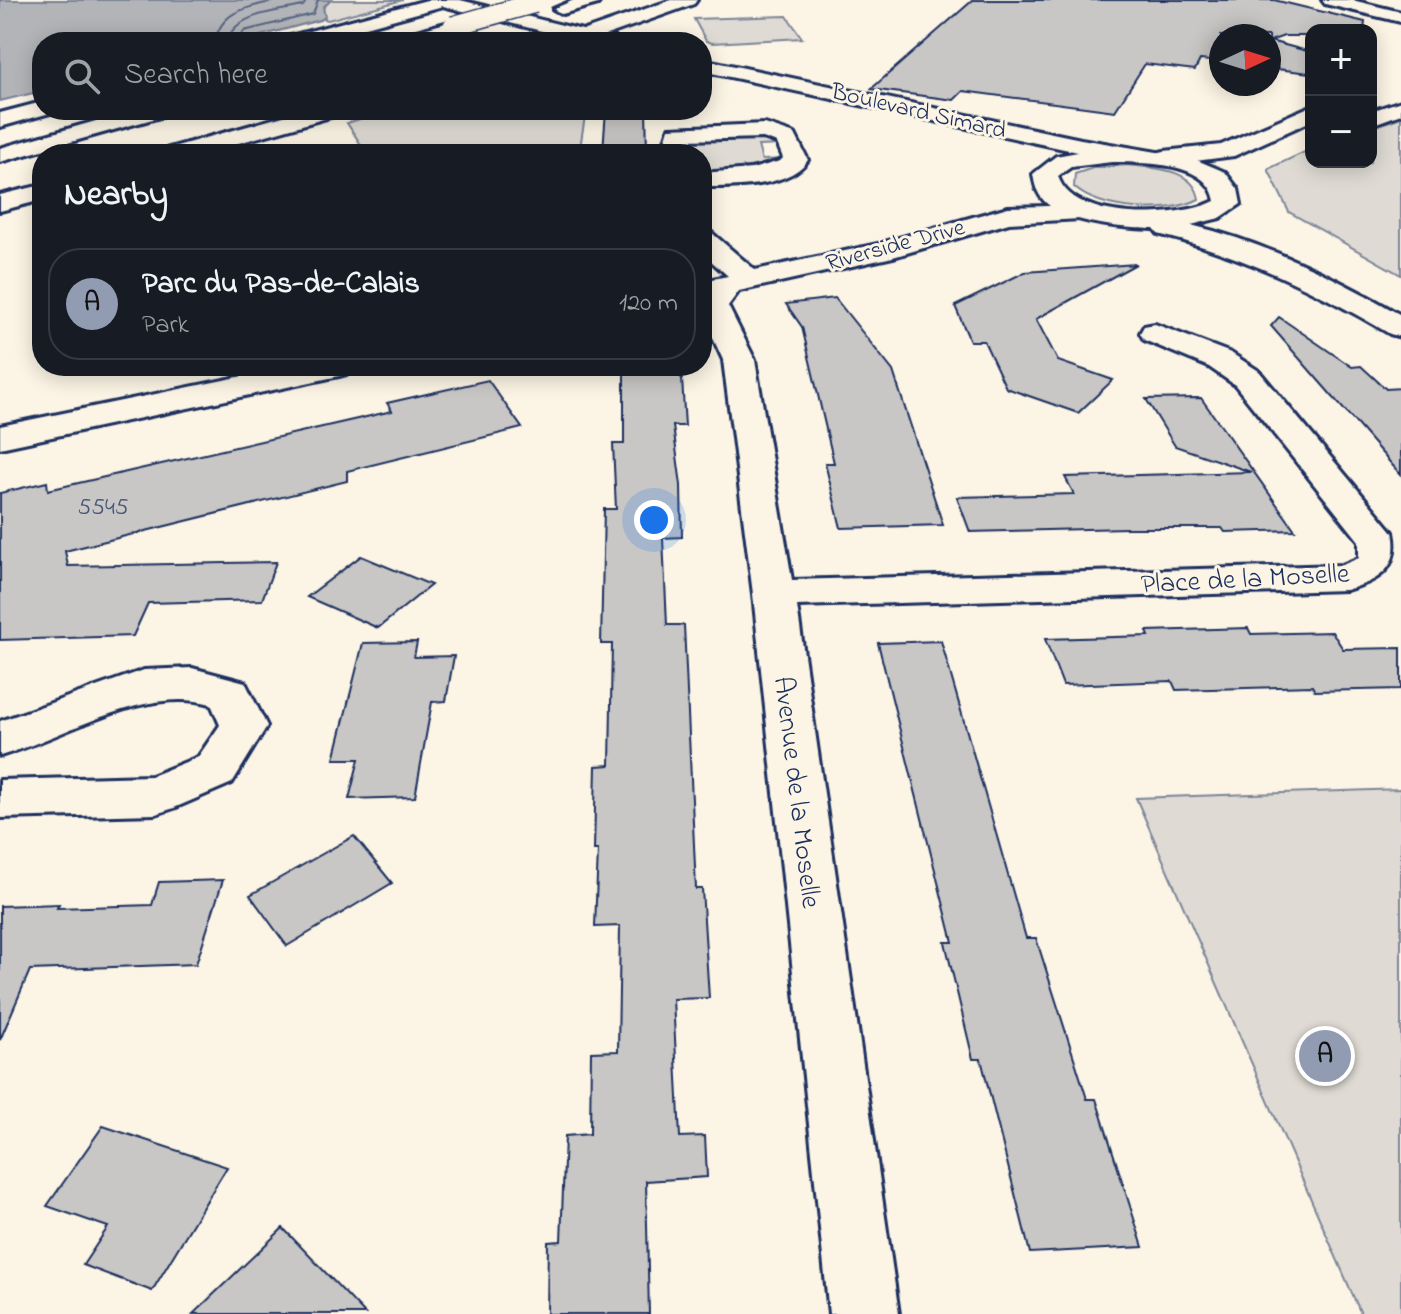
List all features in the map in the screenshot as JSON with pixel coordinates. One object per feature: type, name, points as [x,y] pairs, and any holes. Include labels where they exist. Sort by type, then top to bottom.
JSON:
[{"type":"main road","points":[[483,32],[592,0]]},
{"type":"main road","points":[[598,32],[688,0]]},
{"type":"main road","points":[[1331,0],[1401,17]]},
{"type":"main road","points":[[328,32],[446,1],[554,32]]},
{"type":"main road","points":[[457,32],[539,1]]},
{"type":"main road","name":"Boulevard Simard","points":[[712,67],[784,79],[1042,139],[1136,156]]},
{"type":"main road","name":"Boulevard Simard","points":[[712,68],[835,105],[998,142],[1027,153],[1046,174],[1045,184],[1053,196],[1089,213]]},
{"type":"main road","points":[[1377,116],[1401,107]]},
{"type":"main road","points":[[0,120],[32,111]]},
{"type":"main road","points":[[1136,156],[1164,158],[1226,151],[1305,116]]},
{"type":"main road","points":[[48,144],[154,120]]},
{"type":"main road","points":[[97,144],[159,120]]},
{"type":"main road","points":[[209,144],[294,120]]},
{"type":"main road","points":[[675,144],[677,133],[765,131],[787,139],[796,160],[790,166],[775,171],[712,179]]},
{"type":"main road","points":[[1118,219],[1187,219],[1214,214],[1242,197],[1270,153],[1299,143]]},
{"type":"main road","points":[[0,155],[32,148]]},
{"type":"main road","name":"Riverside Drive","points":[[722,285],[976,208],[1013,194],[1046,174],[1057,163],[1080,158],[1136,156]]},
{"type":"main road","points":[[1164,158],[1206,171],[1219,179],[1311,249]]},
{"type":"main road","points":[[0,175],[32,166]]},
{"type":"main road","points":[[0,203],[32,195]]},
{"type":"main road","points":[[1089,213],[1190,233],[1268,256],[1401,328]]},
{"type":"main road","name":"Riverside Drive","points":[[722,285],[897,247],[1008,215],[1089,213]]},
{"type":"main road","points":[[712,262],[722,285]]},
{"type":"main road","name":"Avenue de la Moselle","points":[[722,285],[739,360],[774,594],[864,1314]]},
{"type":"main road","name":"Place de la Moselle","points":[[774,594],[1346,577],[1379,565],[1379,540],[1247,378],[1220,360],[1155,333]]},
{"type":"main road","points":[[0,408],[157,376]]},
{"type":"main road","points":[[0,437],[291,376]]},
{"type":"main road","points":[[0,739],[144,686],[180,683],[229,693],[244,726],[215,770],[156,795],[0,799]]},
{"type":"shaded area","points":[[331,0],[403,0],[324,19],[323,8]]},
{"type":"shaded area","points":[[787,16],[802,38],[712,43],[712,32],[701,32],[694,19]]},
{"type":"shaded area","points":[[1401,117],[1401,275],[1289,212],[1268,169],[1305,152],[1305,168],[1377,168],[1377,126]]},
{"type":"shaded area","points":[[357,120],[584,120],[581,144],[361,144],[347,123]]},
{"type":"shaded area","points":[[771,137],[780,145],[758,146],[762,160],[785,159],[766,168],[760,165],[712,173],[712,144],[683,144],[688,141]]},
{"type":"shaded area","points":[[1127,165],[1181,175],[1196,189],[1199,199],[1170,207],[1135,208],[1100,201],[1074,187],[1075,174],[1093,168]]},
{"type":"shaded area","points":[[1401,789],[1401,1314],[1361,1314],[1136,798]]},
{"type":"water","points":[[0,0],[331,0],[323,7],[325,17],[320,20],[275,32],[32,32],[32,93],[0,101]]},
{"type":"building","points":[[973,0],[1274,0],[1365,22],[1305,24],[1305,36],[1281,37],[1281,24],[1209,24],[1209,61],[1200,60],[1195,70],[1145,64],[1115,111],[963,91],[954,100],[871,89]]},
{"type":"building","points":[[1281,44],[1305,50],[1305,72],[1281,70]]},
{"type":"building","points":[[605,120],[646,120],[647,144],[604,144]]},
{"type":"building","points":[[1136,264],[1036,319],[1058,361],[1113,380],[1078,413],[1006,388],[984,341],[970,341],[955,306],[1025,272]]},
{"type":"building","points":[[835,298],[893,371],[943,525],[841,528],[825,463],[834,463],[802,327],[786,304]]},
{"type":"building","points":[[1279,317],[1352,367],[1361,366],[1386,389],[1401,388],[1401,475],[1271,326]]},
{"type":"building","points":[[624,376],[680,376],[685,426],[673,426],[681,485],[682,537],[663,538],[667,625],[684,625],[696,889],[702,889],[709,998],[673,999],[680,1137],[705,1136],[707,1177],[646,1181],[649,1314],[547,1314],[548,1242],[561,1241],[565,1136],[590,1134],[591,1052],[618,1051],[620,926],[595,927],[598,850],[594,850],[596,766],[610,765],[612,644],[601,644],[604,509],[616,509],[613,444],[624,444]]},
{"type":"building","points":[[488,380],[522,428],[347,471],[347,481],[65,551],[68,566],[276,562],[262,600],[148,603],[133,636],[0,640],[0,493],[47,482],[48,490],[392,411],[387,403]]},
{"type":"building","points":[[1201,398],[1295,530],[1225,532],[1222,528],[1127,528],[970,532],[957,497],[1074,494],[1065,477],[1251,472],[1175,446],[1146,399]]},
{"type":"building","points":[[361,556],[431,585],[378,628],[307,597]]},
{"type":"building","points":[[1248,628],[1251,634],[1332,632],[1343,649],[1401,648],[1401,689],[1315,691],[1312,686],[1176,690],[1172,681],[1063,685],[1045,639],[1149,636],[1147,631]]},
{"type":"building","points":[[941,641],[1026,938],[1036,938],[1087,1099],[1096,1099],[1143,1247],[1030,1253],[981,1059],[973,1059],[945,942],[953,942],[878,643]]},
{"type":"building","points":[[417,642],[414,657],[454,656],[446,701],[432,702],[415,797],[349,799],[359,759],[334,759],[363,643]]},
{"type":"building","points":[[354,836],[392,883],[287,946],[250,895]]},
{"type":"building","points":[[223,880],[196,964],[30,970],[0,1040],[0,906],[152,905],[159,882]]},
{"type":"building","points":[[103,1126],[227,1167],[152,1291],[83,1265],[108,1227],[47,1206]]},
{"type":"building","points":[[283,1228],[365,1314],[193,1314]]},
{"type":"place","name":"Parc du Pas-de-Calais","points":[[1325,1056]]}]
